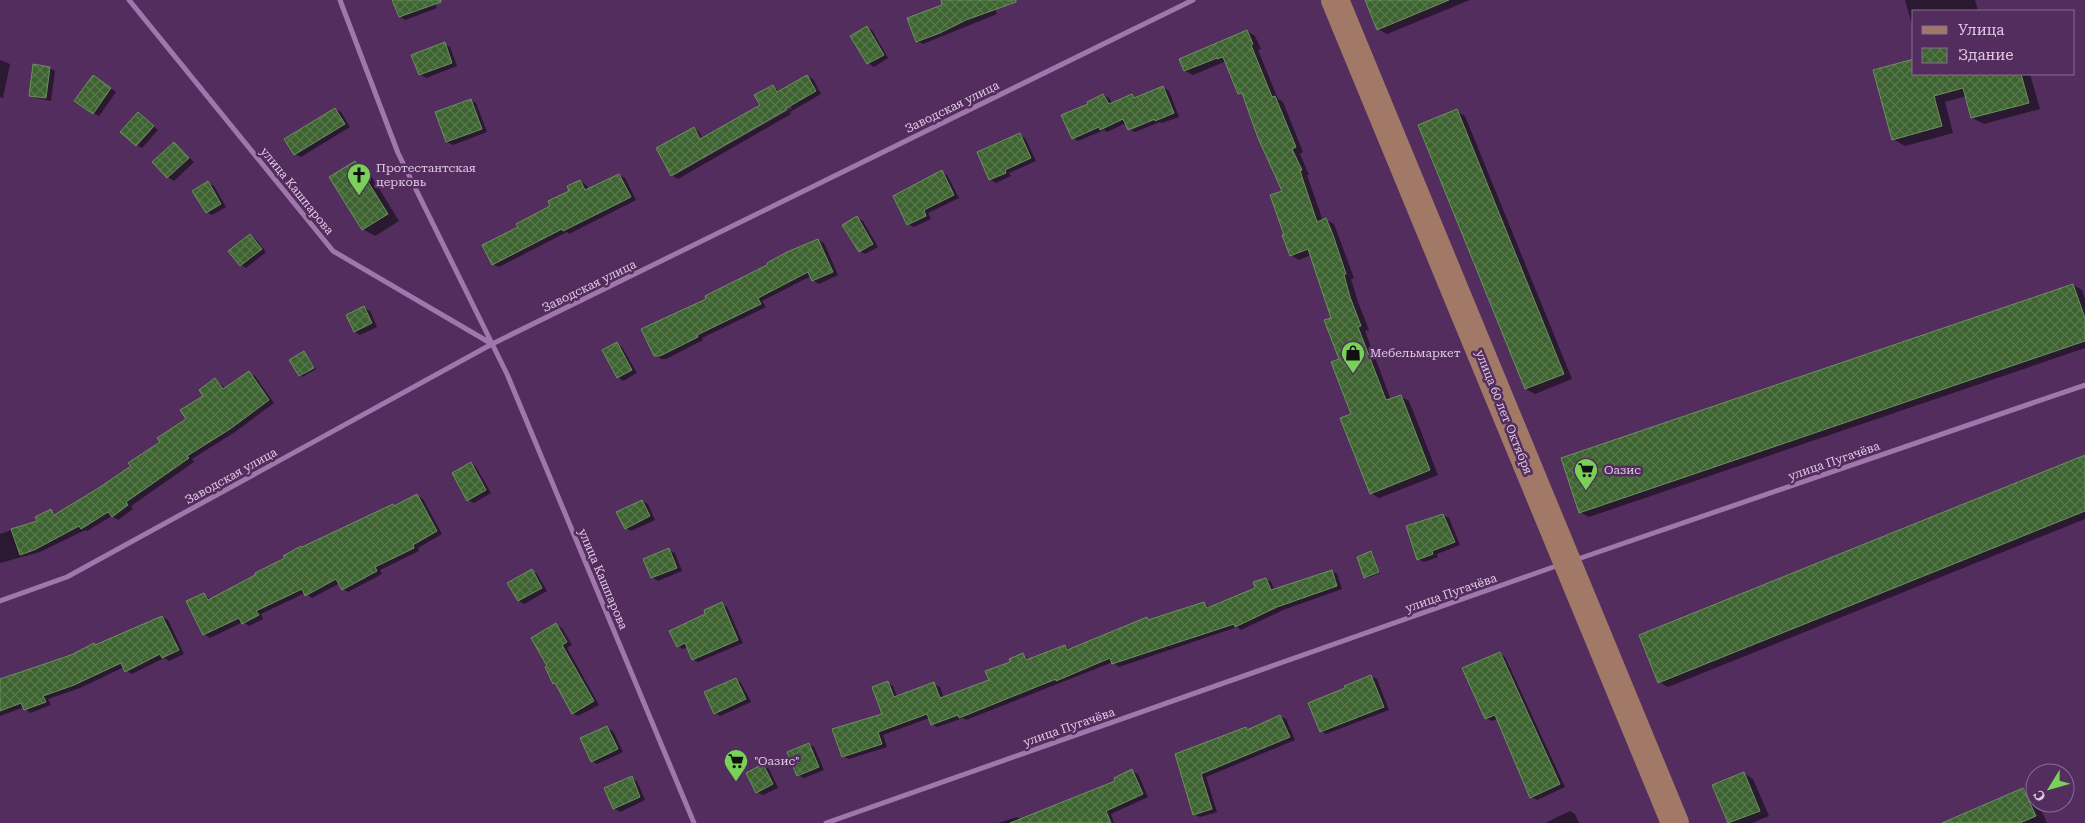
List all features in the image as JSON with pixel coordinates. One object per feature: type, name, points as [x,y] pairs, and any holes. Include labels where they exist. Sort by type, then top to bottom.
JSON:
[{"type":"main road","name":"улица 60 лет Октября","points":[[1335,0],[1675,823]]},
{"type":"street","name":"улица Кашпарова","points":[[129,0],[333,251],[492,344]]},
{"type":"street","name":"улица Кашпарова","points":[[340,0],[398,153],[507,374],[694,823]]},
{"type":"street","name":"Заводская улица","points":[[0,601],[67,577],[492,344],[1194,0]]},
{"type":"street","name":"улица Пугачёва","points":[[826,823],[1567,563],[2085,385]]},
{"type":"building","points":[[392,0],[441,0],[441,2],[399,17]]},
{"type":"building","points":[[941,0],[1016,0],[1016,2],[966,20],[916,42],[907,18],[942,5]]},
{"type":"building","points":[[1365,0],[1449,0],[1377,30]]},
{"type":"building","points":[[867,26],[884,55],[867,64],[850,36]]},
{"type":"building","points":[[1247,30],[1272,97],[1275,96],[1296,147],[1292,149],[1302,170],[1300,171],[1317,222],[1326,218],[1333,235],[1346,274],[1344,275],[1350,297],[1361,326],[1358,327],[1386,400],[1401,395],[1430,470],[1370,494],[1340,418],[1351,414],[1331,362],[1339,359],[1324,320],[1331,318],[1308,249],[1290,256],[1270,195],[1282,191],[1258,138],[1242,93],[1238,94],[1223,57],[1184,71],[1179,59]]},
{"type":"building","points":[[445,42],[452,63],[419,75],[411,55]]},
{"type":"building","points":[[1912,60],[1912,75],[2021,75],[2029,103],[1971,118],[1963,88],[1934,96],[1942,126],[1892,140],[1873,70]]},
{"type":"building","points":[[33,64],[50,67],[46,98],[29,96]]},
{"type":"building","points":[[93,75],[111,88],[93,114],[74,101]]},
{"type":"building","points":[[807,75],[816,91],[671,176],[656,148],[694,127],[700,139],[760,105],[754,95],[773,85],[777,92]]},
{"type":"building","points":[[1163,86],[1174,113],[1128,130],[1123,119],[1100,130],[1099,127],[1072,139],[1061,115],[1088,104],[1087,102],[1103,94],[1109,104],[1132,94],[1134,98]]},
{"type":"building","points":[[471,99],[482,129],[446,142],[435,112]]},
{"type":"building","points":[[335,108],[345,124],[294,155],[284,139]]},
{"type":"building","points":[[1457,109],[1564,374],[1525,389],[1418,125]]},
{"type":"building","points":[[138,112],[154,126],[136,146],[120,132]]},
{"type":"building","points":[[1020,133],[1031,158],[1005,170],[1006,173],[989,180],[977,152]]},
{"type":"building","points":[[174,142],[189,158],[167,178],[152,162]]},
{"type":"building","name":"Протестантская церковь","points":[[355,161],[388,214],[362,230],[329,177]]},
{"type":"building","points":[[942,170],[954,195],[924,210],[926,216],[907,225],[893,196]]},
{"type":"building","points":[[619,174],[631,197],[563,231],[562,229],[492,265],[482,245],[518,227],[516,224],[550,206],[548,201],[569,191],[567,186],[580,180],[585,190]]},
{"type":"building","points":[[208,181],[221,204],[206,213],[192,191]]},
{"type":"building","points":[[857,216],[873,244],[859,252],[842,225]]},
{"type":"building","points":[[250,234],[262,249],[240,266],[228,251]]},
{"type":"building","points":[[818,239],[833,272],[812,281],[808,272],[758,298],[761,304],[697,335],[698,337],[660,356],[654,356],[641,329],[706,299],[705,296],[767,265],[767,263],[787,252]]},
{"type":"building","points":[[2073,284],[2085,318],[2085,341],[1579,513],[1561,458]]},
{"type":"building","points":[[364,306],[372,323],[354,332],[346,315]]},
{"type":"building","points":[[617,342],[632,370],[617,378],[602,350]]},
{"type":"building","points":[[304,351],[314,368],[299,376],[289,360]]},
{"type":"building","points":[[249,371],[269,400],[230,429],[187,456],[189,458],[126,502],[128,505],[112,517],[108,512],[81,529],[79,526],[34,550],[20,555],[11,529],[37,521],[35,517],[51,509],[54,515],[97,489],[131,466],[128,463],[160,442],[157,438],[186,419],[180,410],[203,396],[199,390],[215,378],[223,389]]},
{"type":"building","points":[[2085,455],[2085,511],[1658,683],[1639,635]]},
{"type":"building","points":[[471,462],[486,490],[467,501],[452,473]]},
{"type":"building","points":[[417,494],[437,531],[413,545],[414,548],[375,567],[377,571],[342,590],[336,579],[305,596],[302,589],[256,611],[259,615],[242,624],[239,618],[203,635],[186,601],[204,593],[208,600],[285,558],[283,556],[301,546],[393,504],[394,506]]},
{"type":"building","points":[[642,500],[650,516],[625,529],[616,512]]},
{"type":"building","points":[[1443,514],[1455,542],[1432,551],[1433,554],[1417,560],[1406,526]]},
{"type":"building","points":[[669,548],[677,568],[651,578],[643,559]]},
{"type":"building","points":[[1371,551],[1379,572],[1364,578],[1357,557]]},
{"type":"building","points":[[532,569],[542,588],[518,601],[507,583]]},
{"type":"building","points":[[1332,570],[1337,586],[1277,607],[1235,627],[1234,624],[1112,664],[1110,658],[959,718],[958,715],[931,725],[927,714],[878,732],[882,744],[842,757],[832,729],[882,714],[872,687],[888,681],[894,697],[934,682],[940,698],[989,680],[985,671],[1010,662],[1009,659],[1023,653],[1026,660],[1065,645],[1067,650],[1147,617],[1148,620],[1204,602],[1207,608],[1255,588],[1253,582],[1266,578],[1271,590]]},
{"type":"building","points":[[722,602],[738,640],[692,660],[685,643],[677,647],[669,631],[705,614],[704,610]]},
{"type":"building","points":[[162,616],[179,650],[162,658],[160,654],[125,672],[121,663],[74,685],[43,696],[46,702],[24,710],[21,703],[0,711],[0,679],[71,655],[94,643],[95,645]]},
{"type":"building","points":[[556,623],[567,642],[562,645],[594,701],[572,714],[555,683],[553,684],[545,667],[547,666],[531,638]]},
{"type":"building","points":[[1500,652],[1560,784],[1530,798],[1495,715],[1485,719],[1462,668]]},
{"type":"building","points":[[1371,675],[1384,707],[1320,732],[1308,703]]},
{"type":"building","points":[[736,678],[746,699],[714,714],[704,692]]},
{"type":"building","points":[[1280,715],[1290,737],[1201,774],[1212,809],[1193,815],[1175,754],[1246,727],[1247,730]]},
{"type":"building","points":[[607,726],[618,749],[591,762],[580,738]]},
{"type":"building","points":[[809,743],[819,767],[797,776],[787,752]]},
{"type":"building","points":[[763,764],[773,784],[756,793],[746,773]]},
{"type":"building","points":[[1132,769],[1143,794],[1106,811],[1111,823],[1010,823],[1115,781],[1114,778]]},
{"type":"building","points":[[1744,772],[1760,811],[1728,823],[1712,785]]},
{"type":"building","points":[[632,776],[640,797],[613,809],[604,788]]},
{"type":"building","points":[[2023,788],[2025,792],[2025,813],[2035,813],[2036,816],[2020,823],[1942,823]]},
{"type":"place","name":"Протестантская церковь","points":[[359,196]]},
{"type":"place","name":"Мебельмаркет","points":[[1353,374]]},
{"type":"place","name":"Оазис","points":[[1586,491]]},
{"type":"place","name":"\"Оазис\"","points":[[736,782]]}]
